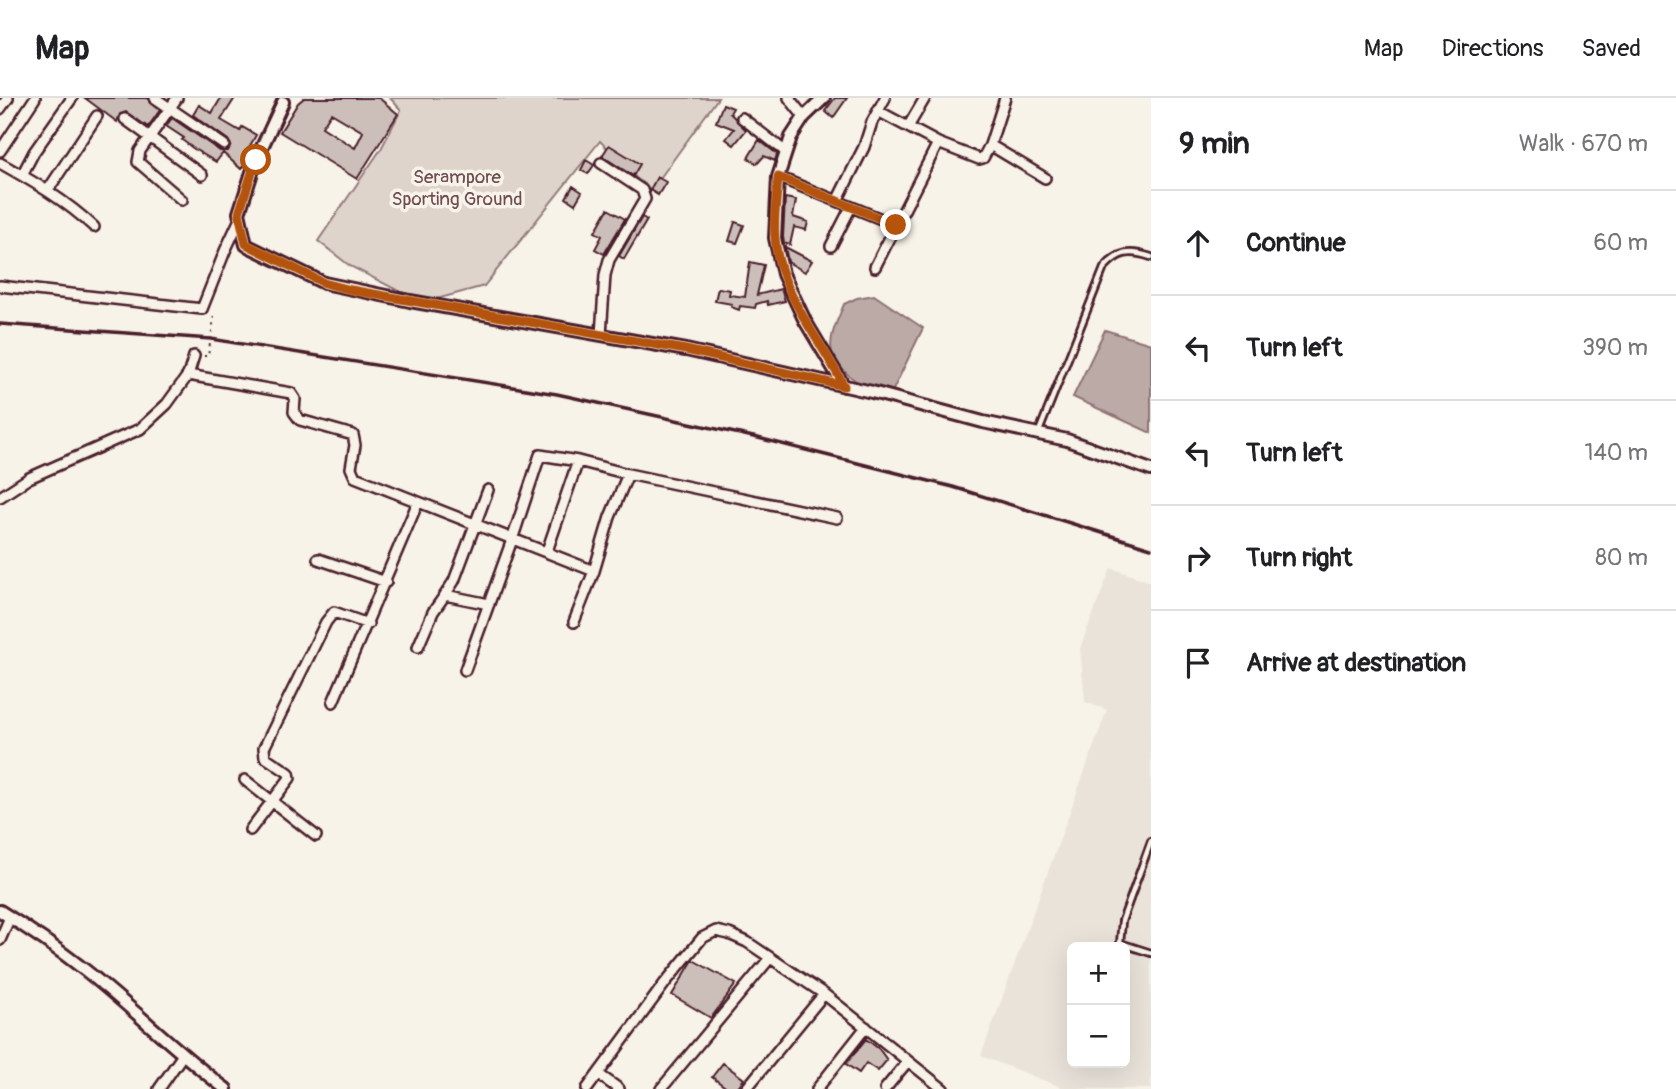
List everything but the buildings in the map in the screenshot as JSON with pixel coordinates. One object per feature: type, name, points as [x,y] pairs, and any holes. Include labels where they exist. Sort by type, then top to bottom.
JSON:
[{"type":"street","points":[[0,109],[8,98]]},
{"type":"street","points":[[0,151],[35,98]]},
{"type":"street","points":[[22,175],[72,98]]},
{"type":"street","points":[[155,98],[224,145]]},
{"type":"street","points":[[177,98],[140,152],[138,162],[182,200]]},
{"type":"street","points":[[789,98],[804,117]]},
{"type":"street","points":[[824,98],[804,117],[791,137],[778,177],[775,238],[783,274],[805,321],[844,386]]},
{"type":"street","points":[[837,201],[886,98]]},
{"type":"street","points":[[908,127],[925,98]]},
{"type":"street","points":[[878,111],[938,143],[979,159],[984,158],[990,145],[1005,98]]},
{"type":"street","points":[[283,99],[256,160],[239,213],[240,219],[246,244],[324,283],[686,350],[1067,440],[1151,470]]},
{"type":"street","points":[[48,190],[97,116]]},
{"type":"street","points":[[742,118],[786,152]]},
{"type":"street","points":[[125,119],[202,175]]},
{"type":"street","points":[[875,267],[938,143]]},
{"type":"street","points":[[990,145],[1045,178]]},
{"type":"street","points":[[0,163],[48,190],[94,227]]},
{"type":"street","points":[[601,163],[642,190],[645,199],[609,260],[605,275],[601,335]]},
{"type":"street","points":[[778,177],[896,225]]},
{"type":"street","points":[[831,246],[851,206]]},
{"type":"street","points":[[0,286],[202,309],[240,219]]},
{"type":"street","points":[[0,497],[29,478],[140,429],[167,404],[188,376],[194,356]]},
{"type":"street","points":[[188,376],[291,393],[295,399],[294,412],[300,420],[353,435],[355,445],[351,468],[355,477],[594,571]]},
{"type":"street","points":[[465,670],[540,456],[578,461],[837,518]]},
{"type":"street","points":[[547,551],[578,461]]},
{"type":"street","points":[[574,622],[594,571],[610,517],[628,474]]},
{"type":"street","points":[[418,647],[433,612],[454,581],[488,490]]},
{"type":"street","points":[[333,702],[418,502]]},
{"type":"street","points":[[318,558],[386,582]]},
{"type":"street","points":[[445,595],[489,604]]},
{"type":"street","points":[[250,830],[290,777],[289,773],[265,757],[264,748],[326,622],[334,612],[368,624]]},
{"type":"street","points":[[245,780],[316,836]]},
{"type":"street","points":[[0,911],[83,968],[182,1056],[226,1089]]},
{"type":"street","points":[[0,940],[10,917]]},
{"type":"street","points":[[587,1089],[665,983],[702,938],[716,931],[729,934],[824,994],[943,1089]]},
{"type":"street","points":[[660,1089],[770,958]]},
{"type":"street","points":[[746,1089],[824,994]]},
{"type":"street","points":[[817,1089],[866,1027]]},
{"type":"street","points":[[159,1089],[182,1056]]},
{"type":"street","points":[[885,1089],[908,1061]]},
{"type":"street","points":[[598,1074],[619,1089]]},
{"type":"lane","points":[[1038,435],[1104,268],[1122,253],[1136,252],[1151,257]]},
{"type":"lane","points":[[1151,841],[1122,921],[1121,943],[1151,953]]},
{"type":"path","points":[[194,356],[208,356],[214,318],[202,309]]},
{"type":"shaded area","points":[[874,295],[923,328],[893,390],[885,392],[857,382],[841,368],[831,346],[844,304]]},
{"type":"shaded area","points":[[1105,330],[1151,344],[1151,433],[1073,397]]},
{"type":"shaded area","points":[[1111,568],[1151,582],[1151,1089],[1066,1089],[981,1056],[1107,710],[1085,702],[1080,648]]},
{"type":"green space","name":"Serampore Sporting Ground","points":[[390,98],[718,98],[650,192],[600,141],[484,286],[422,303],[350,266],[318,241],[381,149],[401,110]]},
{"type":"railway","points":[[0,324],[211,339],[557,394],[758,438],[953,487],[1151,548]]},
{"type":"route","points":[[256,160],[239,213],[246,244],[324,283],[686,350],[844,386],[805,321],[783,274],[775,238],[778,177],[896,225]]}]
